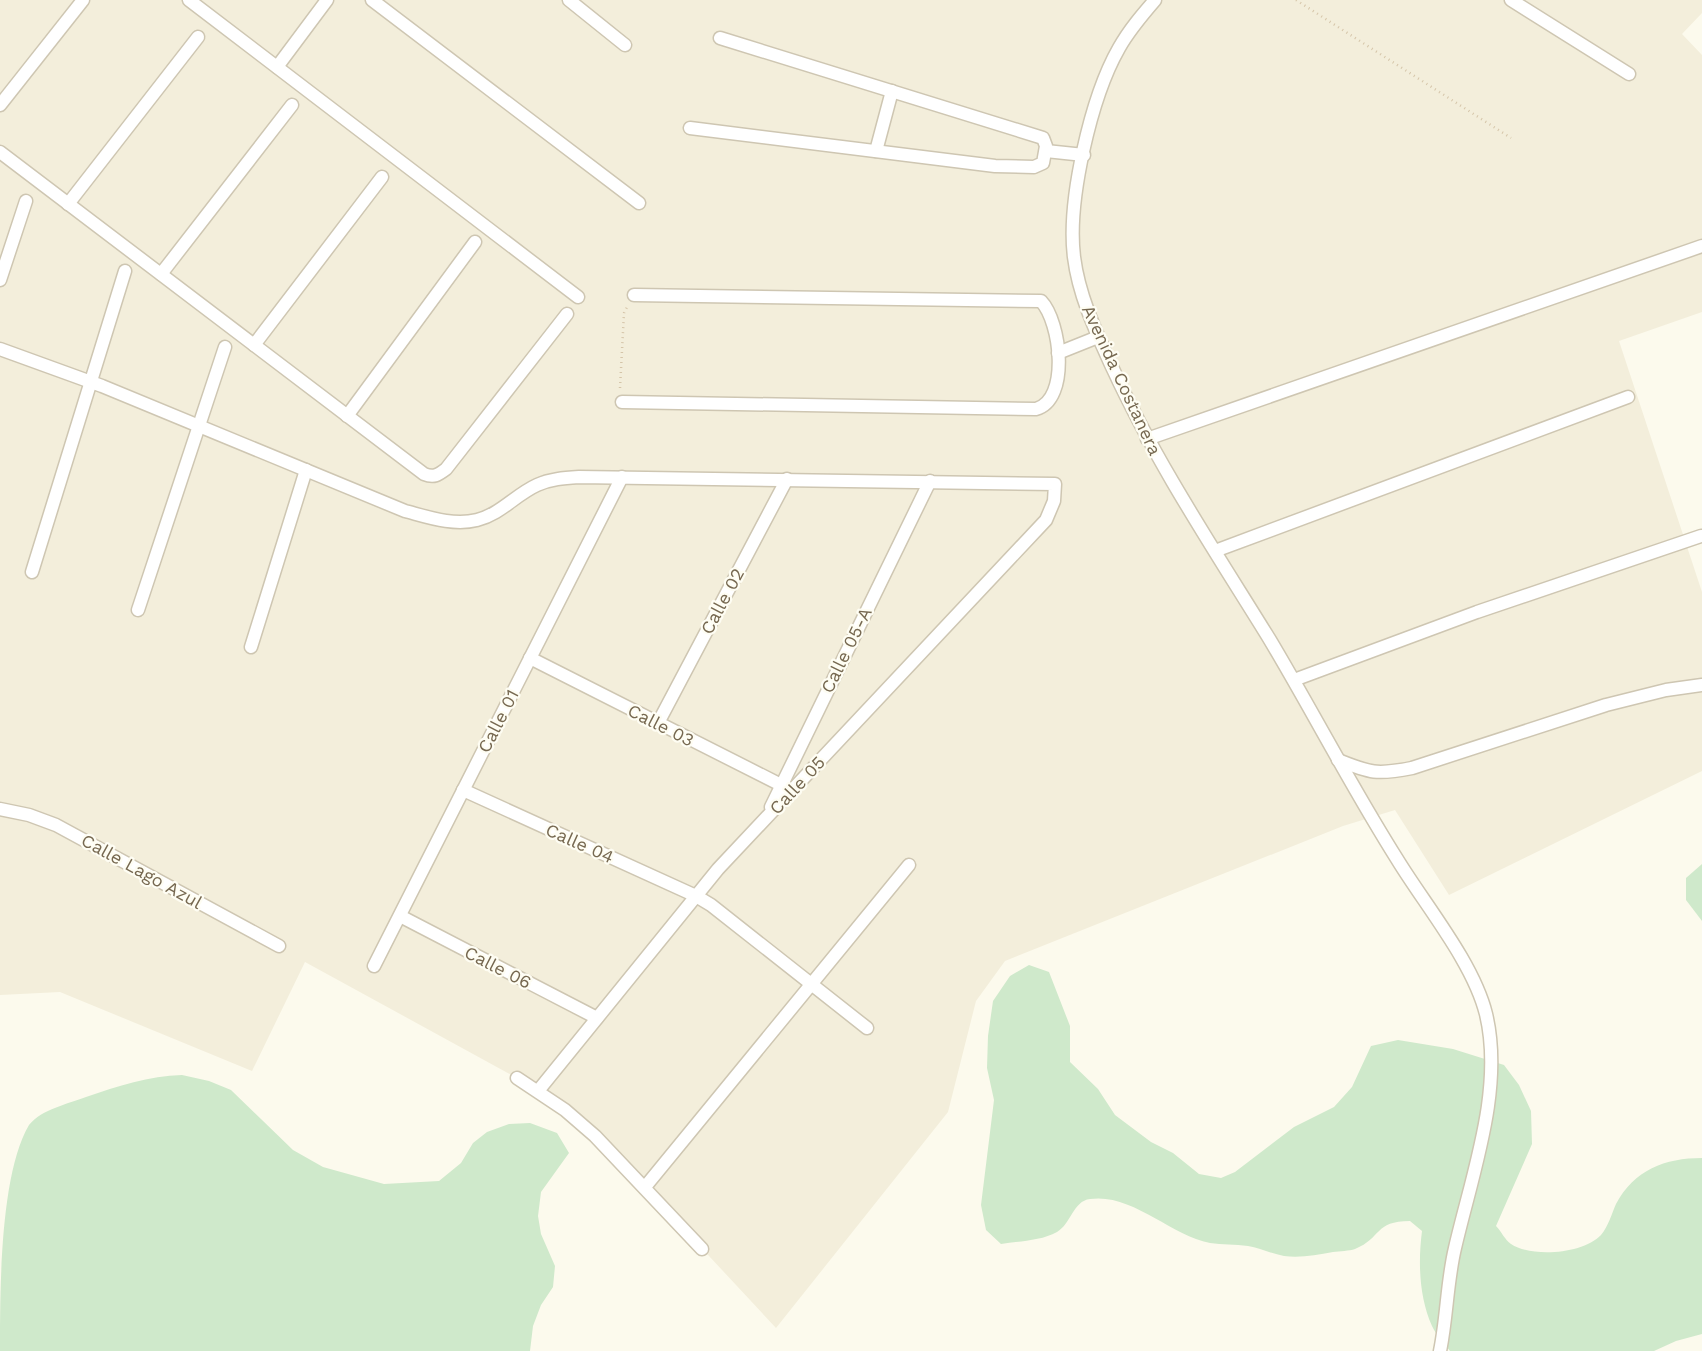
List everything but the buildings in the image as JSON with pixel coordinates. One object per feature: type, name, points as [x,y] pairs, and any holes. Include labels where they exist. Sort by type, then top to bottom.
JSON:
[{"type":"street","points":[[0,105],[83,0]]},
{"type":"street","points":[[189,0],[578,297]]},
{"type":"street","points":[[277,66],[327,0]]},
{"type":"street","points":[[372,0],[639,203]]},
{"type":"street","points":[[569,0],[625,44]]},
{"type":"street","name":"Avenida Costanera","points":[[1155,0],[1133,26],[1109,67],[1096,107],[1084,156],[1075,207],[1074,256],[1083,296],[1098,337],[1147,439],[1294,680],[1396,859],[1471,976],[1481,997],[1489,1031],[1492,1071],[1469,1195],[1454,1253],[1440,1351]]},
{"type":"street","points":[[1511,0],[1629,74]]},
{"type":"street","points":[[68,204],[198,37]]},
{"type":"street","points":[[690,128],[1023,168],[1040,166],[1046,151],[1046,141],[1043,138],[720,38]]},
{"type":"street","points":[[876,151],[892,91]]},
{"type":"street","points":[[161,274],[292,105]]},
{"type":"street","points":[[1046,151],[1084,156]]},
{"type":"street","points":[[0,152],[347,416],[424,474],[431,477],[438,475],[446,469],[567,314]]},
{"type":"street","points":[[254,345],[382,177]]},
{"type":"street","points":[[0,280],[26,201]]},
{"type":"street","points":[[347,416],[475,242]]},
{"type":"street","points":[[1147,439],[1702,246]]},
{"type":"street","points":[[32,572],[126,270]]},
{"type":"street","points":[[622,402],[1036,409],[1046,406],[1051,399],[1056,382],[1058,353],[1053,322],[1047,307],[1041,302],[634,295]]},
{"type":"street","points":[[1058,353],[1098,337]]},
{"type":"street","points":[[138,610],[225,347]]},
{"type":"street","points":[[0,349],[90,382],[405,511],[442,521],[476,520],[501,511],[535,486],[548,481],[578,477],[930,481]]},
{"type":"street","points":[[1215,551],[1628,397]]},
{"type":"street","points":[[251,647],[306,470]]},
{"type":"street","name":"Calle 01","points":[[374,966],[622,477]]},
{"type":"street","name":"Calle 02","points":[[658,723],[787,479]]},
{"type":"street","name":"Calle 05","points":[[538,1091],[696,896],[764,820],[786,788],[1046,520],[1054,501],[1055,484],[930,481]]},
{"type":"street","name":"Calle 05-A","points":[[786,788],[930,481]]},
{"type":"street","points":[[1294,680],[1477,612],[1701,536]]},
{"type":"street","name":"Calle 03","points":[[530,658],[786,788]]},
{"type":"street","points":[[1338,760],[1370,773],[1388,773],[1412,768],[1606,705],[1666,690],[1702,685]]},
{"type":"street","name":"Calle 04","points":[[464,790],[696,896],[711,905],[867,1028]]},
{"type":"street","name":"Calle Lago Azul","points":[[0,809],[30,814],[56,825],[278,946]]},
{"type":"street","points":[[645,1187],[909,865]]},
{"type":"street","name":"Calle 06","points":[[400,916],[597,1018]]},
{"type":"street","points":[[517,1078],[564,1110],[595,1136],[702,1249]]},
{"type":"path","points":[[1296,0],[1511,138]]},
{"type":"path","points":[[622,402],[620,389],[624,313],[634,295]]},
{"type":"shaded area","points":[[0,0],[1702,0],[1702,13],[1682,34],[1702,55],[1702,312],[1619,341],[1702,592],[1702,771],[1449,895],[1395,810],[1343,826],[1005,961],[976,1001],[948,1112],[776,1328],[629,1170],[517,1078],[305,962],[252,1071],[60,992],[0,995]]},
{"type":"green space","points":[[1702,864],[1702,921],[1686,900],[1686,878]]},
{"type":"green space","points":[[1029,965],[1049,972],[1070,1026],[1070,1062],[1098,1089],[1115,1115],[1151,1142],[1173,1153],[1199,1174],[1221,1178],[1235,1172],[1294,1127],[1334,1107],[1352,1087],[1371,1046],[1398,1040],[1453,1049],[1504,1065],[1519,1085],[1531,1111],[1532,1144],[1496,1226],[1511,1244],[1520,1248],[1531,1251],[1557,1252],[1570,1250],[1593,1241],[1601,1235],[1608,1224],[1623,1192],[1641,1175],[1652,1168],[1675,1160],[1702,1158],[1702,1334],[1676,1341],[1654,1351],[1450,1351],[1432,1326],[1424,1303],[1420,1255],[1422,1231],[1410,1221],[1398,1222],[1384,1227],[1364,1245],[1355,1249],[1290,1257],[1248,1246],[1210,1243],[1195,1239],[1121,1202],[1106,1199],[1090,1199],[1084,1201],[1076,1208],[1066,1224],[1057,1232],[1037,1239],[1001,1244],[986,1230],[981,1205],[994,1100],[987,1068],[988,1036],[993,1001],[1010,976]]},
{"type":"green space","points":[[182,1075],[209,1081],[231,1090],[293,1150],[323,1167],[384,1184],[439,1181],[461,1163],[473,1143],[487,1132],[509,1124],[530,1123],[557,1133],[569,1153],[541,1192],[538,1216],[541,1234],[555,1266],[553,1287],[541,1305],[533,1326],[530,1351],[0,1351],[0,1296],[7,1202],[19,1146],[29,1125],[34,1119],[48,1111],[122,1085]]}]
